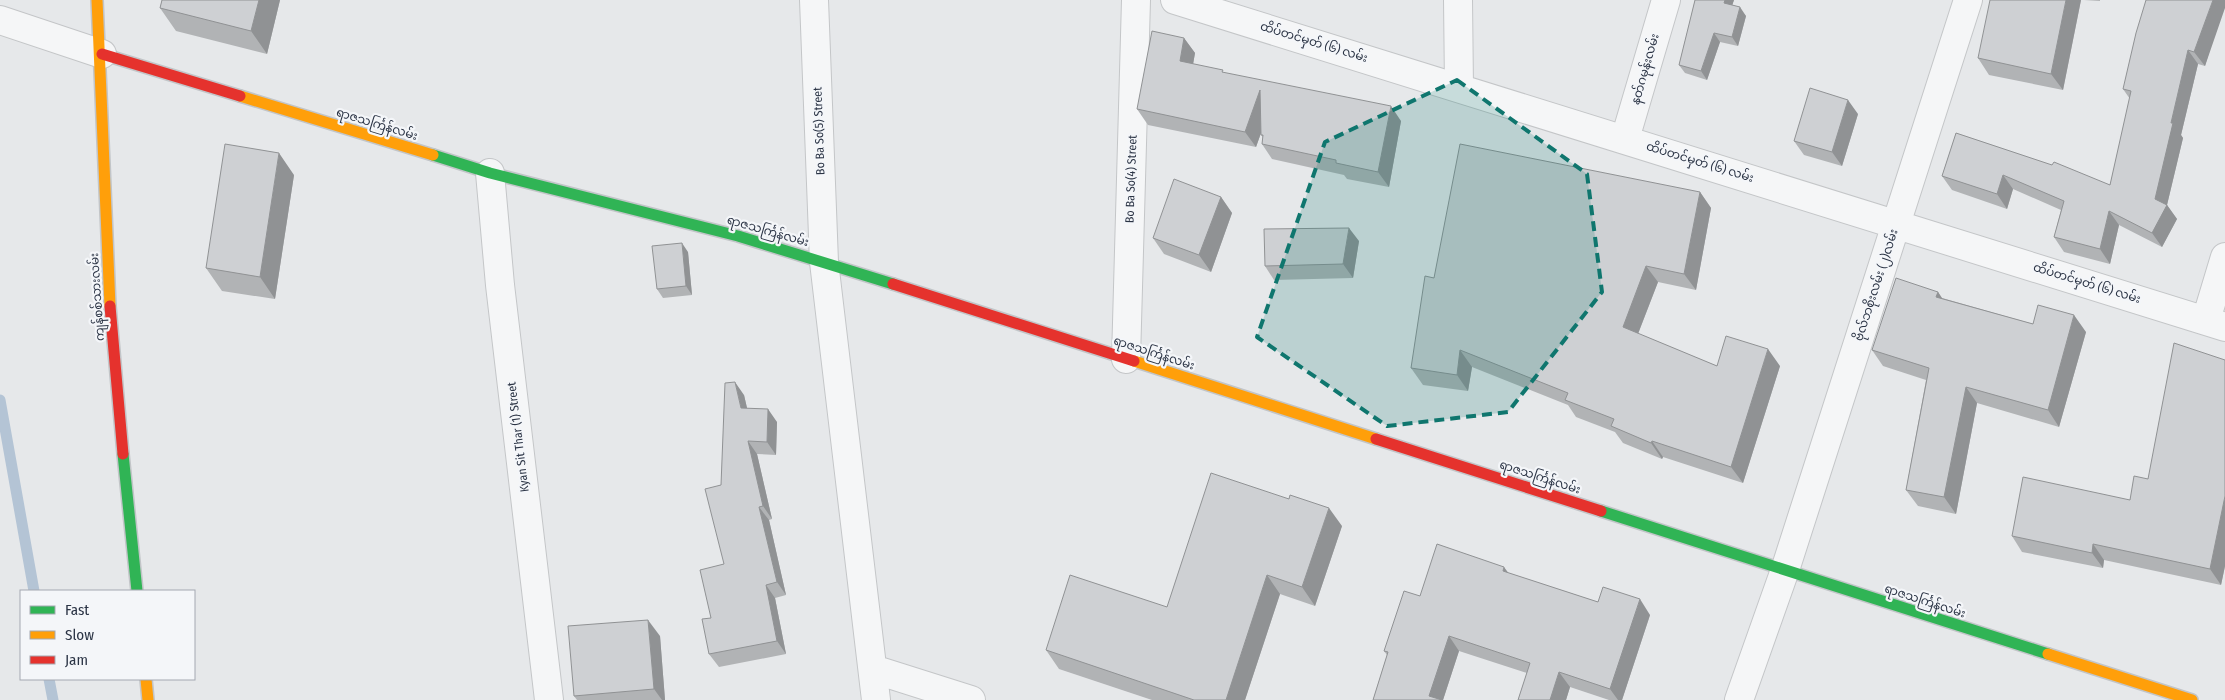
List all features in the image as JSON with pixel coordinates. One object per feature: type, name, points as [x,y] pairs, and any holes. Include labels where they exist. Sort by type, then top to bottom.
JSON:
[{"type":"main road","name":"ကျန်စစ်သားလမ်း","points":[[97,0],[102,54],[107,251],[120,435],[136,590]]},
{"type":"main road","name":"ရာဇသင်္ကြန်လမ်း","points":[[102,54],[490,173],[738,236],[824,262],[2192,700]]},
{"type":"main road","points":[[146,680],[148,700]]},
{"type":"street","name":"Bo Ba So(5) Street","points":[[814,0],[824,262],[876,700]]},
{"type":"street","name":"Bo Ba So(4) Street","points":[[1126,359],[1136,0]]},
{"type":"street","name":"ထိပ်တင်မှတ် (၆) လမ်း","points":[[1175,0],[2215,324]]},
{"type":"street","points":[[1458,0],[1459,87]]},
{"type":"street","name":"နတ်ဂမုန်းလမ်း","points":[[1625,139],[1666,0]]},
{"type":"street","name":"ဗိုလ်ဘစိုးလမ်း (၂)လမ်း","points":[[1739,700],[1785,570],[1968,0]]},
{"type":"street","points":[[0,20],[102,54]]},
{"type":"street","name":"Kyan Sit Thar (1) Street","points":[[490,173],[500,285],[549,700]]},
{"type":"street","points":[[2215,324],[2225,257]]},
{"type":"street","points":[[873,669],[971,700]]},
{"type":"highlighted area","points":[[1457,80],[1587,174],[1602,292],[1508,412],[1387,426],[1257,337],[1325,142]]},
{"type":"building","points":[[162,0],[259,0],[251,31],[160,8]]},
{"type":"building","points":[[1695,0],[1725,0],[1724,3],[1740,7],[1732,37],[1714,33],[1701,71],[1679,65]]},
{"type":"building","points":[[1990,0],[2066,0],[2051,74],[1978,58]]},
{"type":"building","points":[[2146,0],[2213,0],[2194,52],[2188,50],[2155,199],[2167,205],[2152,233],[2109,211],[2100,249],[2054,237],[2064,201],[2003,175],[1997,194],[1942,176],[1956,133],[2052,165],[2054,162],[2110,185],[2131,91],[2123,89]]},
{"type":"building","points":[[1152,31],[1184,38],[1180,61],[1223,70],[1222,72],[1391,106],[1378,172],[1336,163],[1336,160],[1262,144],[1260,90],[1245,132],[1137,109]]},
{"type":"building","points":[[1810,88],[1848,100],[1832,152],[1794,141]]},
{"type":"building","points":[[225,144],[279,153],[260,277],[206,268]]},
{"type":"building","points":[[1460,144],[1700,192],[1684,274],[1646,266],[1623,327],[1717,366],[1726,336],[1768,349],[1731,467],[1652,441],[1651,443],[1611,426],[1614,419],[1565,400],[1568,393],[1460,350],[1457,375],[1411,368],[1425,276],[1434,278]]},
{"type":"building","points":[[1174,179],[1221,197],[1199,255],[1153,238]]},
{"type":"building","points":[[1349,228],[1343,264],[1265,266],[1264,229]]},
{"type":"building","points":[[682,243],[686,286],[657,289],[652,246]]},
{"type":"building","points":[[1896,278],[1938,292],[1936,297],[2033,324],[2038,305],[2074,315],[2048,410],[1966,387],[1944,497],[1906,490],[1929,368],[1872,350]]},
{"type":"building","points":[[2174,343],[2225,360],[2225,496],[2210,569],[2093,544],[2092,553],[2012,536],[2023,477],[2130,500],[2134,476],[2148,479]]},
{"type":"building","points":[[735,382],[741,408],[768,409],[767,442],[748,441],[763,506],[759,507],[777,582],[766,585],[777,641],[709,654],[702,619],[711,618],[700,570],[724,564],[705,489],[721,485],[725,383]]},
{"type":"building","points":[[1211,473],[1289,499],[1290,495],[1329,508],[1302,587],[1267,575],[1226,700],[1194,700],[1046,650],[1070,575],[1167,607]]},
{"type":"building","points":[[1437,544],[1504,567],[1503,571],[1598,602],[1603,587],[1640,599],[1610,689],[1559,672],[1550,700],[1518,700],[1530,663],[1449,636],[1429,696],[1442,700],[1373,700],[1388,652],[1384,651],[1404,591],[1420,596]]},
{"type":"building","points":[[648,620],[654,689],[574,696],[568,626]]},
{"type":"waterway","points":[[0,400],[34,590]]},
{"type":"waterway","points":[[49,680],[53,700]]},
{"type":"traffic: fast","points":[[433,155],[490,173],[738,236],[893,284]]},
{"type":"traffic: fast","points":[[123,454],[137,590]]},
{"type":"traffic: fast","points":[[1601,511],[2048,654]]},
{"type":"traffic: slow","points":[[97,0],[110,306]]},
{"type":"traffic: slow","points":[[240,96],[433,155]]},
{"type":"traffic: slow","points":[[1134,361],[1376,439]]},
{"type":"traffic: slow","points":[[2048,654],[2192,700]]},
{"type":"traffic: slow","points":[[146,680],[148,700]]},
{"type":"traffic: jam","points":[[102,54],[240,96]]},
{"type":"traffic: jam","points":[[893,284],[1134,361]]},
{"type":"traffic: jam","points":[[110,306],[123,454]]},
{"type":"traffic: jam","points":[[1376,439],[1601,511]]}]
